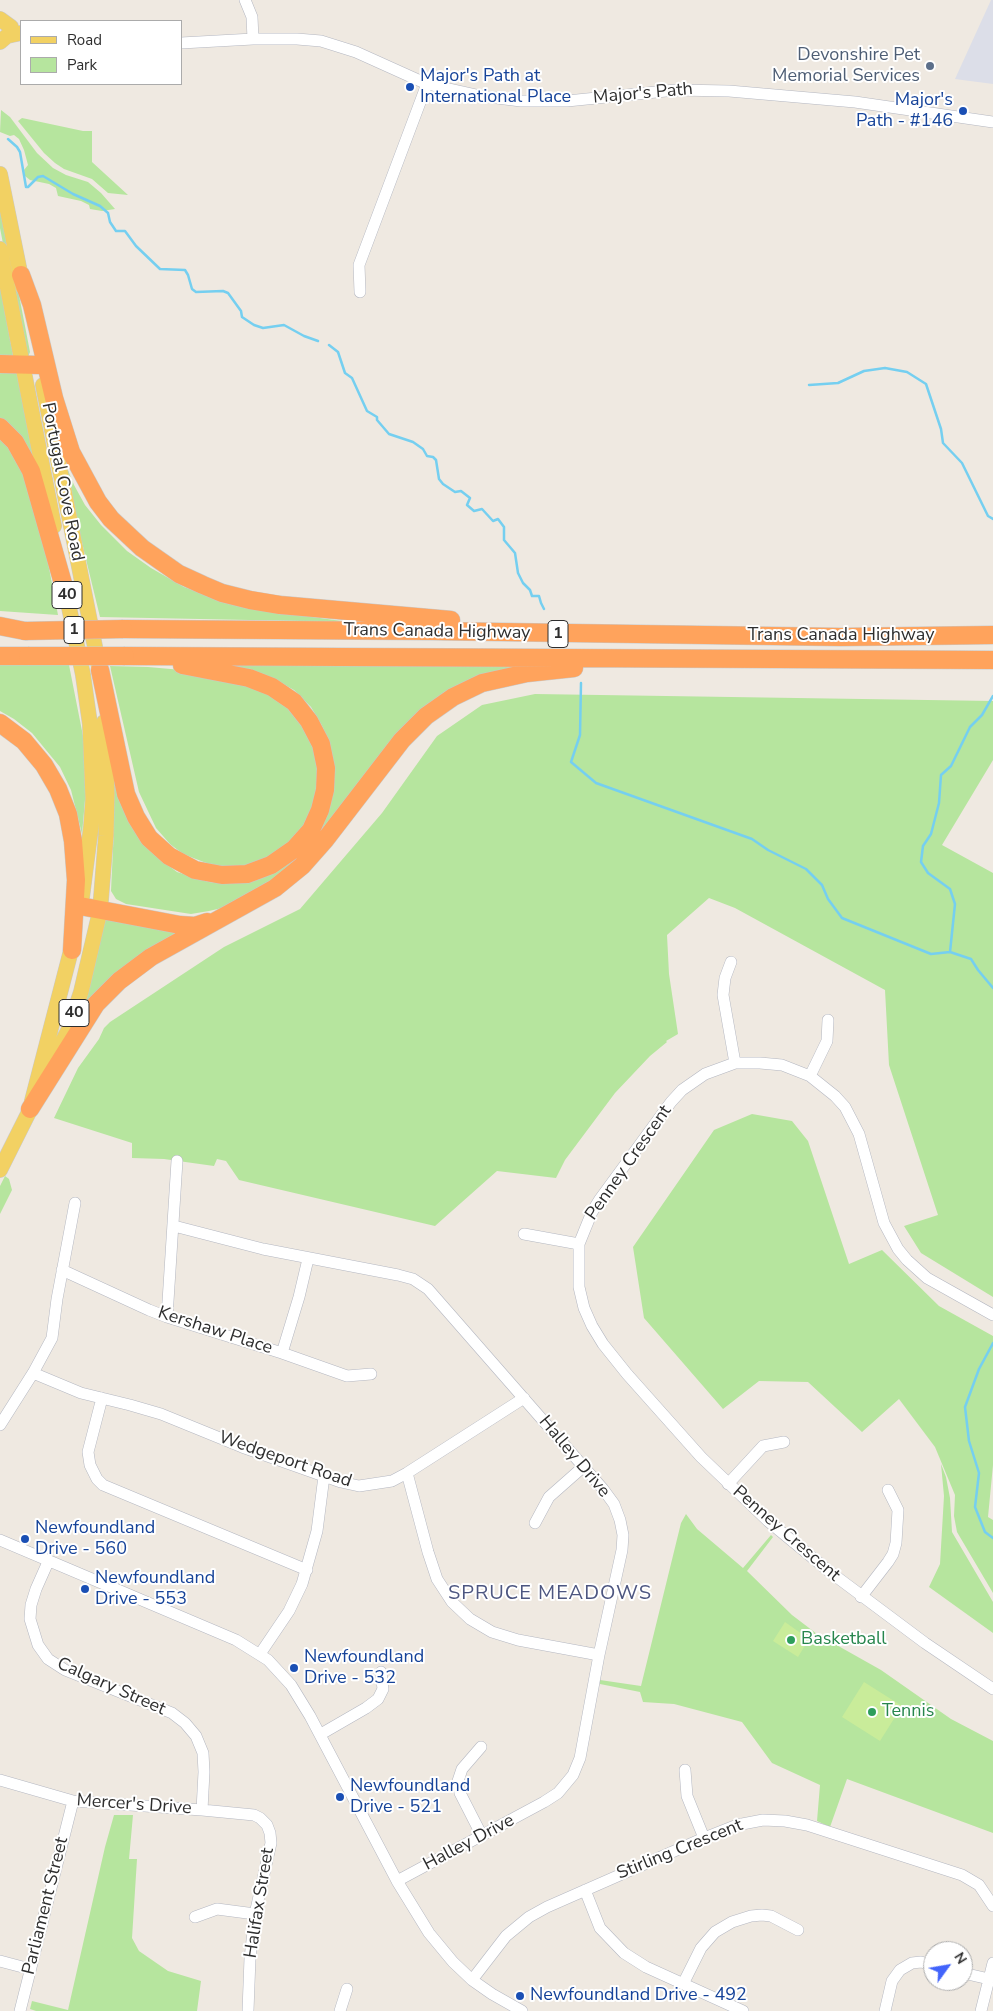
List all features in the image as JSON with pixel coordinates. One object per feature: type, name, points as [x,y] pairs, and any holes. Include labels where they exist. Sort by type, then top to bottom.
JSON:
[{"type":"highway","points":[[21,275],[32,305],[64,434],[78,467],[98,502],[111,518],[131,539],[159,562],[203,586],[250,600],[280,605],[406,617],[512,624],[531,634]]},
{"type":"highway","points":[[0,364],[39,365]]},
{"type":"highway","points":[[0,427],[15,442],[31,471],[66,594]]},
{"type":"highway","points":[[0,626],[25,631]]},
{"type":"highway","name":"Trans Canada Highway","points":[[0,630],[433,631],[531,634],[841,637],[993,635]]},
{"type":"highway","name":"Trans Canada Highway","points":[[0,656],[993,660]]},
{"type":"highway","points":[[100,670],[126,794],[136,817],[150,838],[169,856],[195,870],[222,874],[247,874],[270,865],[294,849],[311,830],[320,810],[326,790],[326,768],[320,744],[309,721],[294,702],[272,687],[250,678],[221,671],[125,656]]},
{"type":"highway","points":[[30,1109],[96,1004],[119,981],[151,957],[275,888],[302,866],[326,840],[402,740],[426,716],[453,697],[482,684],[527,673],[692,658]]},
{"type":"highway","points":[[0,723],[24,741],[44,765],[58,788],[68,814],[73,840],[76,880],[72,950]]},
{"type":"highway","points":[[80,906],[158,922],[196,926],[228,914]]},
{"type":"main road","points":[[0,42],[7,36],[11,27]]},
{"type":"main road","name":"Portugal Cove Road","points":[[0,174],[100,670],[106,738],[107,794],[106,836],[100,911],[81,992],[70,1023],[0,1170]]},
{"type":"main road","name":"Portugal Cove Road","points":[[0,249],[83,675],[90,724],[93,770],[91,827],[72,950],[30,1109]]},
{"type":"street","points":[[245,0],[252,17],[254,39]]},
{"type":"street","name":"Major's Path","points":[[182,43],[297,39],[330,43],[356,52],[427,84],[481,96],[532,101],[579,100],[676,90],[744,92],[856,102],[993,122]]},
{"type":"street","points":[[360,292],[358,265],[427,84]]},
{"type":"street","points":[[732,962],[725,978],[723,995],[735,1063]]},
{"type":"street","points":[[810,1076],[827,1041],[828,1020]]},
{"type":"street","name":"Penney Crescent","points":[[993,1315],[927,1278],[898,1249],[884,1223],[853,1121],[835,1096],[810,1076],[782,1065],[760,1062],[735,1063],[705,1074],[687,1086],[671,1102],[600,1198],[579,1244],[579,1287],[584,1308],[603,1344],[660,1412],[728,1484],[783,1534],[861,1597],[993,1689]]},
{"type":"street","points":[[168,1317],[177,1161]]},
{"type":"street","points":[[0,1425],[33,1373],[52,1338],[62,1270],[75,1203]]},
{"type":"street","name":"Halley Drive","points":[[174,1226],[263,1249],[398,1276],[413,1280],[428,1289],[614,1504],[620,1520],[623,1535],[622,1550],[599,1655],[580,1758],[573,1775],[558,1793],[397,1881]]},
{"type":"street","points":[[524,1234],[579,1244]]},
{"type":"street","points":[[282,1353],[308,1259]]},
{"type":"street","name":"Kershaw Place","points":[[62,1270],[168,1317],[347,1376],[371,1374]]},
{"type":"street","name":"Wedgeport Road","points":[[33,1373],[56,1384],[161,1414],[242,1447],[341,1482],[359,1486],[392,1481],[408,1473],[524,1398]]},
{"type":"street","points":[[102,1398],[88,1452],[90,1466],[103,1485],[307,1570]]},
{"type":"street","points":[[728,1484],[763,1446],[784,1442]]},
{"type":"street","points":[[535,1523],[549,1497],[583,1467]]},
{"type":"street","points":[[408,1473],[428,1552],[437,1579],[452,1602],[470,1619],[492,1632],[518,1640],[599,1655]]},
{"type":"street","points":[[260,1654],[296,1597],[307,1570],[317,1531],[324,1476]]},
{"type":"street","points":[[861,1597],[888,1562],[893,1554],[896,1543],[898,1510],[888,1490]]},
{"type":"street","points":[[0,1540],[48,1562],[168,1610],[236,1640],[260,1654],[276,1668],[291,1685],[321,1734],[397,1881],[429,1933],[453,1962],[472,1980],[522,2011]]},
{"type":"street","name":"Calgary Street","points":[[48,1562],[31,1605],[30,1620],[38,1645],[48,1659],[65,1670],[172,1713],[185,1723],[196,1736],[203,1753],[202,1810]]},
{"type":"street","points":[[321,1734],[378,1699],[383,1689],[381,1672]]},
{"type":"street","points":[[481,1747],[462,1769],[458,1782],[460,1793],[482,1836]]},
{"type":"street","points":[[686,1770],[687,1796],[704,1838]]},
{"type":"street","name":"Mercer's Drive","points":[[0,1780],[73,1801],[254,1815],[267,1825]]},
{"type":"street","name":"Parliament Street","points":[[20,2011],[73,1801]]},
{"type":"street","name":"Stirling Crescent","points":[[472,1980],[506,1936],[517,1926],[547,1907],[704,1838],[737,1825],[763,1820],[785,1820],[807,1825],[962,1875],[979,1885],[993,1906]]},
{"type":"street","name":"Halifax Street","points":[[248,2010],[250,1958],[255,1914],[271,1843],[267,1825]]},
{"type":"street","points":[[585,1890],[600,1928],[617,1947],[646,1968],[743,2011]]},
{"type":"street","points":[[195,1917],[217,1909],[255,1914]]},
{"type":"street","points":[[683,1984],[701,1948],[716,1932],[732,1922],[751,1916],[771,1916],[798,1930]]},
{"type":"street","points":[[0,1961],[30,1968]]},
{"type":"street","points":[[885,2011],[892,1981],[900,1970],[912,1963],[923,1962]]},
{"type":"street","points":[[981,2011],[993,1963]]},
{"type":"street","points":[[973,1975],[989,1979]]},
{"type":"street","points":[[340,2011],[346,1989]]},
{"type":"street","points":[[248,2010],[260,2011]]},
{"type":"shaded area","points":[[991,0],[993,0],[993,84],[955,79]]},
{"type":"green space","points":[[1,110],[10,117],[37,153],[53,168],[66,175],[88,182],[115,209],[102,211],[90,209],[89,205],[81,201],[58,196],[56,188],[49,184],[30,180],[25,176],[24,170],[28,165],[19,139],[14,135],[10,136],[0,132]]},
{"type":"green space","points":[[22,118],[83,131],[92,131],[92,162],[128,195],[108,193],[92,179],[64,169],[55,163],[44,153],[18,121]]},
{"type":"green space","points":[[0,197],[30,352],[28,357],[24,353],[0,228]]},
{"type":"green space","points":[[0,286],[13,355],[0,357]]},
{"type":"green space","points":[[0,368],[15,371],[18,375],[34,457],[32,461],[12,427],[0,418]]},
{"type":"green space","points":[[0,432],[23,465],[38,510],[58,615],[0,611]]},
{"type":"green space","points":[[59,448],[74,485],[85,505],[101,525],[127,551],[151,568],[184,587],[226,601],[284,613],[349,622],[100,617]]},
{"type":"green space","points":[[216,662],[403,663],[524,667],[470,680],[314,847],[274,881],[222,908],[191,914],[126,904],[116,899],[111,891],[114,827],[114,753],[140,839],[156,856],[177,872],[209,882],[233,884],[256,877],[315,834],[330,745],[322,726],[311,707],[294,690],[268,676]]},
{"type":"green space","points":[[0,665],[69,665],[84,741],[86,789],[82,834],[71,790],[60,767],[32,733],[0,711]]},
{"type":"green space","points":[[110,666],[148,667],[216,673],[252,683],[297,711],[317,746],[319,784],[307,822],[281,851],[246,866],[214,866],[183,854],[170,844],[156,828],[139,792]]},
{"type":"green space","points":[[535,694],[993,701],[993,760],[942,845],[993,873],[993,1297],[921,1253],[904,1226],[938,1215],[889,1065],[885,990],[735,908],[709,898],[667,935],[669,974],[678,1034],[666,1041],[615,1093],[565,1160],[556,1178],[497,1171],[435,1226],[239,1180],[226,1161],[217,1159],[214,1166],[164,1159],[132,1158],[132,1143],[54,1118],[78,1068],[110,1022],[224,947],[300,909],[382,813],[437,736],[482,705]]},
{"type":"green space","points":[[106,915],[193,930],[84,1015],[83,1000]]},
{"type":"green space","points":[[752,1114],[792,1121],[808,1141],[849,1264],[882,1250],[939,1306],[993,1336],[993,1465],[988,1517],[993,1520],[993,1593],[957,1532],[954,1516],[955,1495],[935,1447],[899,1399],[862,1432],[808,1382],[759,1381],[723,1409],[644,1318],[633,1247],[714,1130]]},
{"type":"green space","points":[[5,1176],[9,1179],[12,1190],[0,1214],[0,1186]]},
{"type":"green space","points":[[941,1464],[946,1477],[950,1498],[952,1532],[993,1602],[993,1633],[929,1587],[940,1564],[944,1496]]},
{"type":"green space","points":[[686,1514],[697,1529],[743,1568],[771,1535],[773,1537],[747,1571],[792,1615],[817,1634],[881,1670],[951,1719],[993,1741],[993,1833],[847,1779],[830,1827],[817,1821],[820,1785],[772,1763],[742,1722],[674,1704],[643,1702],[640,1692],[600,1684],[600,1680],[641,1686],[681,1523]]},
{"type":"green space","name":"Basketball","points":[[785,1622],[809,1639],[798,1657],[773,1641]]},
{"type":"green space","name":"Tennis","points":[[864,1682],[902,1706],[880,1741],[842,1717]]},
{"type":"green space","points":[[114,1815],[133,1815],[129,1859],[137,1859],[132,1938],[139,1951],[168,1971],[201,1981],[197,2011],[36,2011],[30,2009],[32,2001],[68,2010]]},
{"type":"waterway","points":[[8,139],[20,152],[26,187],[38,177],[43,176],[73,194],[100,206],[108,213],[110,222],[116,231],[125,231],[136,246],[160,269],[185,270],[192,289],[196,292],[223,291],[228,293],[241,311],[242,317],[254,325],[263,328],[284,325],[318,341]]},
{"type":"waterway","points":[[329,345],[338,352],[345,373],[352,378],[367,411],[377,417],[377,420],[389,434],[413,442],[423,449],[427,456],[433,457],[436,460],[439,479],[443,484],[455,492],[461,491],[470,498],[467,505],[474,511],[482,509],[493,521],[498,519],[504,527],[504,540],[515,553],[518,573],[523,583],[530,590],[532,596],[539,596],[544,609]]},
{"type":"waterway","points":[[809,385],[838,383],[864,371],[885,368],[907,372],[926,384],[941,429],[943,443],[962,463],[988,516],[993,519]]},
{"type":"waterway","points":[[581,683],[580,735],[571,762],[596,783],[752,839],[768,850],[806,869],[822,885],[828,899],[842,918],[931,954],[950,952],[971,959],[993,988]]},
{"type":"waterway","points":[[950,952],[955,904],[950,889],[928,873],[921,862],[923,846],[931,834],[939,803],[941,775],[951,766],[970,727],[982,715],[993,696]]},
{"type":"waterway","points":[[993,1343],[979,1369],[965,1407],[969,1441],[979,1473],[975,1507],[985,1532],[993,1538]]},
{"type":"place","name":"Devonshire Pet Memorial Services","points":[[930,66]]},
{"type":"place","name":"Major's Path at International Place","points":[[410,87]]},
{"type":"place","name":"Major's Path - #146","points":[[963,111]]},
{"type":"place","name":"Newfoundland Drive - 560","points":[[25,1539]]},
{"type":"place","name":"Newfoundland Drive - 553","points":[[85,1589]]},
{"type":"place","name":"Basketball","points":[[791,1640]]},
{"type":"place","name":"Newfoundland Drive - 532","points":[[294,1668]]},
{"type":"place","name":"Tennis","points":[[872,1712]]},
{"type":"place","name":"Newfoundland Drive - 521","points":[[340,1797]]},
{"type":"place","name":"Newfoundland Drive - 492","points":[[520,1996]]},
{"type":"district","name":"SPRUCE MEADOWS","points":[[550,1594]]}]
